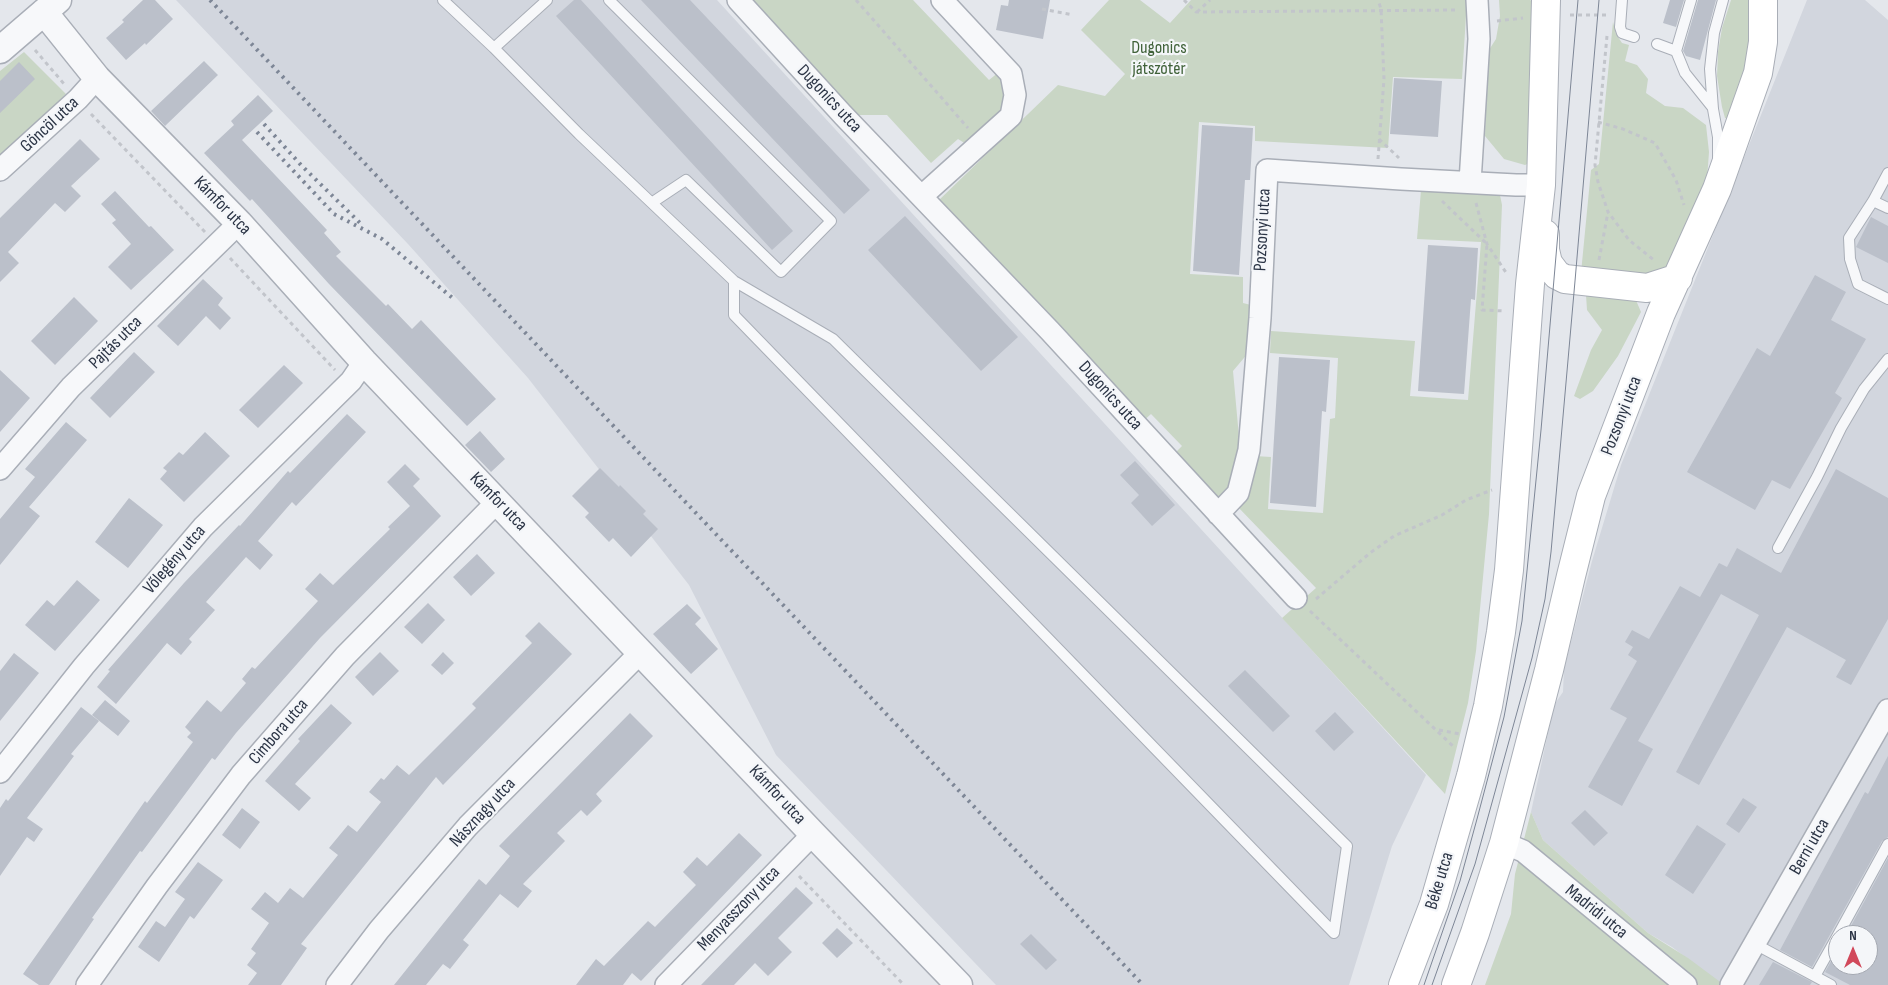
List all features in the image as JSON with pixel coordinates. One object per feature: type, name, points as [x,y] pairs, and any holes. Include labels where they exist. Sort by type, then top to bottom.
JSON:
[{"type":"main road","name":"Pozsonyi utca","points":[[1504,843],[1550,670],[1591,496],[1661,313],[1717,189],[1758,74],[1763,42],[1764,0]]},
{"type":"main road","points":[[1537,9],[1541,185],[1547,212],[1544,244],[1548,264],[1562,278],[1588,283],[1648,288],[1678,278]]},
{"type":"main road","name":"Béke utca","points":[[1404,985],[1434,904],[1471,776],[1488,706],[1501,632],[1509,570],[1530,284],[1541,185]]},
{"type":"main road","points":[[1456,985],[1504,843]]},
{"type":"street","name":"Dugonics utca","points":[[738,0],[843,115],[1050,331],[1296,598]]},
{"type":"street","points":[[922,196],[1011,116],[1015,95],[1011,74],[942,0]]},
{"type":"street","points":[[0,50],[20,33],[46,4]]},
{"type":"street","name":"Kámfor utca","points":[[46,4],[97,78],[239,223],[364,362],[813,834],[960,985]]},
{"type":"street","points":[[1470,182],[1478,11]]},
{"type":"street","name":"Göncöl utca","points":[[0,170],[78,100],[97,78]]},
{"type":"street","name":"Pozsonyi utca","points":[[1218,514],[1238,493],[1249,450],[1260,318],[1267,170],[1516,186],[1541,185]]},
{"type":"street","name":"Pajtás utca","points":[[0,469],[71,387],[239,223]]},
{"type":"street","name":"Vőlegény utca","points":[[0,772],[84,666],[202,527],[351,381],[364,362]]},
{"type":"street","name":"Cimbora utca","points":[[87,985],[157,886],[241,775],[346,656],[497,502]]},
{"type":"street","name":"Násznagy utca","points":[[338,985],[379,930],[468,826],[641,652]]},
{"type":"street","name":"Berni utca","points":[[1731,985],[1888,710]]},
{"type":"street","name":"Menyasszony utca","points":[[666,985],[813,834]]},
{"type":"street","name":"Madridi utca","points":[[1504,843],[1523,851],[1686,985]]},
{"type":"lane","points":[[443,0],[494,48],[579,134],[653,202],[734,281],[833,338],[1347,846],[1334,933],[734,315],[734,281]]},
{"type":"lane","points":[[494,48],[547,0]]},
{"type":"lane","points":[[609,0],[831,221],[781,272],[686,180],[653,202]]},
{"type":"lane","points":[[1622,0],[1620,27],[1622,33],[1634,37]]},
{"type":"lane","points":[[1691,0],[1676,51],[1685,72],[1713,109]]},
{"type":"lane","points":[[1717,189],[1718,137],[1713,109],[1710,69],[1714,33],[1723,0]]},
{"type":"lane","points":[[1657,44],[1676,51]]},
{"type":"lane","points":[[1888,173],[1873,201],[1849,238],[1850,259],[1858,284],[1888,299]]},
{"type":"lane","points":[[1873,201],[1888,208]]},
{"type":"lane","points":[[1778,548],[1817,478],[1841,428],[1864,389],[1888,359]]},
{"type":"lane","points":[[1843,925],[1888,844]]},
{"type":"lane","points":[[1755,944],[1831,985]]},
{"type":"lane","points":[[1815,976],[1828,953]]},
{"type":"path","points":[[856,0],[982,143]]},
{"type":"path","points":[[1184,0],[1196,12],[1537,9]]},
{"type":"path","points":[[1196,12],[1210,0]]},
{"type":"path","points":[[1376,178],[1384,79],[1378,0]]},
{"type":"path","points":[[1042,9],[1073,15]]},
{"type":"path","points":[[1570,15],[1609,15]]},
{"type":"path","points":[[20,33],[78,100]]},
{"type":"path","points":[[1607,35],[1595,165],[1598,182],[1608,212],[1629,240],[1660,265],[1653,287]]},
{"type":"path","points":[[1598,122],[1623,129],[1655,144],[1676,180],[1686,211]]},
{"type":"path","points":[[1470,182],[1487,244],[1508,275]]},
{"type":"path","points":[[1588,283],[1596,272],[1608,212]]},
{"type":"path","points":[[1487,244],[1482,310],[1511,311]]},
{"type":"path","points":[[1296,598],[1313,602],[1370,552],[1394,536],[1442,515],[1466,500],[1500,487]]},
{"type":"path","points":[[1296,598],[1455,748]]},
{"type":"path","points":[[1438,730],[1466,736]]},
{"type":"path","points":[[786,862],[904,985]]},
{"type":"shaded area","points":[[176,0],[717,0],[1426,775],[1392,846],[1349,985],[996,985],[776,755],[689,585],[528,378],[408,244]]},
{"type":"shaded area","points":[[1807,0],[1865,0],[1888,20],[1888,985],[1722,985],[1672,947],[1648,933],[1543,840],[1531,812],[1554,705],[1563,692],[1564,669],[1592,561],[1621,465]]},
{"type":"green space","points":[[738,0],[913,0],[989,80],[999,72],[1006,90],[1003,108],[966,144],[958,139],[931,163],[887,115],[843,115]]},
{"type":"green space","name":"Dugonics játszótér","points":[[1109,0],[1140,0],[1170,23],[1191,0],[1467,0],[1462,79],[1393,77],[1388,148],[1255,141],[1255,126],[1199,122],[1190,274],[1243,277],[1243,303],[1251,305],[1249,352],[1233,371],[1240,448],[1236,485],[1217,502],[1172,456],[1182,446],[1151,414],[1140,424],[938,201],[1058,85],[1105,96],[1125,74],[1081,30]]},
{"type":"green space","points":[[1499,0],[1530,0],[1534,2],[1534,161],[1525,165],[1504,159],[1485,136],[1487,53],[1496,39],[1500,16]]},
{"type":"green space","points":[[1731,0],[1751,0],[1749,50],[1744,74],[1728,119],[1725,118],[1722,107],[1717,76],[1722,28]]},
{"type":"green space","points":[[1613,22],[1616,34],[1622,43],[1629,45],[1625,61],[1637,65],[1648,79],[1646,93],[1665,106],[1683,108],[1706,125],[1709,152],[1707,179],[1673,263],[1651,277],[1581,273],[1591,170],[1599,164]]},
{"type":"green space","points":[[24,52],[66,94],[0,159],[0,71]]},
{"type":"green space","points":[[1421,190],[1500,195],[1502,205],[1489,514],[1476,651],[1468,703],[1445,794],[1282,618],[1316,588],[1237,506],[1255,456],[1271,457],[1268,509],[1323,513],[1330,419],[1335,418],[1338,358],[1270,353],[1271,331],[1415,341],[1410,396],[1468,400],[1481,242],[1417,239]]},
{"type":"green space","points":[[1632,291],[1641,312],[1618,356],[1593,391],[1580,399],[1574,396],[1591,350],[1602,330],[1587,310],[1586,295]]},
{"type":"green space","points":[[1531,812],[1543,840],[1648,933],[1688,958],[1723,984],[1485,985],[1511,914],[1515,874]]},
{"type":"building","points":[[143,0],[155,0],[173,19],[146,45],[145,43],[126,60],[106,38],[124,22],[122,20]]},
{"type":"building","points":[[574,0],[581,0],[793,231],[772,250],[556,16]]},
{"type":"building","points":[[641,0],[690,0],[870,190],[844,214]]},
{"type":"building","points":[[1009,0],[1050,0],[1043,39],[996,30],[1001,5],[1008,6]]},
{"type":"building","points":[[1670,0],[1684,0],[1676,27],[1663,23]]},
{"type":"building","points":[[1698,0],[1716,0],[1700,60],[1686,56],[1683,51]]},
{"type":"building","points":[[204,61],[218,75],[165,126],[151,111]]},
{"type":"building","points":[[19,62],[35,79],[0,113],[0,81]]},
{"type":"building","points":[[1394,78],[1442,81],[1438,137],[1390,134]]},
{"type":"building","points":[[258,95],[273,111],[242,140],[327,230],[324,233],[341,252],[336,256],[412,329],[421,320],[496,399],[467,426],[329,284],[252,199],[250,201],[204,153],[234,125],[231,121]]},
{"type":"building","points":[[1202,125],[1253,128],[1250,180],[1245,180],[1239,275],[1193,271]]},
{"type":"building","points":[[80,139],[100,159],[71,186],[81,196],[65,212],[55,203],[8,252],[19,263],[0,282],[0,218]]},
{"type":"building","points":[[115,191],[174,250],[131,290],[108,267],[131,244],[112,223],[116,220],[101,204]]},
{"type":"building","points":[[905,216],[1018,337],[981,371],[868,250]]},
{"type":"building","points":[[1871,217],[1888,226],[1888,263],[1856,247]]},
{"type":"building","points":[[1428,245],[1478,248],[1475,300],[1471,299],[1464,394],[1418,391]]},
{"type":"building","points":[[1815,275],[1846,292],[1831,320],[1866,339],[1835,393],[1842,398],[1790,489],[1772,480],[1755,510],[1687,472],[1757,348],[1770,356]]},
{"type":"building","points":[[203,279],[223,298],[218,305],[231,318],[220,330],[206,316],[178,346],[157,326]]},
{"type":"building","points":[[74,297],[98,321],[55,365],[31,341]]},
{"type":"building","points":[[134,352],[155,372],[110,418],[90,398]]},
{"type":"building","points":[[1279,357],[1330,360],[1326,412],[1322,411],[1316,507],[1270,503]]},
{"type":"building","points":[[284,365],[303,383],[258,428],[239,410]]},
{"type":"building","points":[[0,370],[30,398],[0,432]]},
{"type":"building","points":[[347,414],[366,432],[296,506],[292,502],[258,541],[273,555],[260,570],[246,557],[206,602],[215,610],[189,639],[192,642],[181,655],[167,643],[116,704],[97,687],[110,671],[108,670],[184,583],[240,526],[288,471],[290,473]]},
{"type":"building","points":[[66,422],[87,440],[29,507],[40,516],[0,565],[0,519],[35,477],[25,469]]},
{"type":"building","points":[[480,431],[505,459],[491,472],[465,445]]},
{"type":"building","points":[[205,432],[230,456],[184,502],[160,479],[167,471],[163,468],[179,452],[183,455]]},
{"type":"building","points":[[1135,461],[1175,505],[1152,526],[1131,503],[1139,495],[1120,475]]},
{"type":"building","points":[[405,464],[420,479],[413,486],[441,516],[320,638],[236,733],[215,760],[212,758],[142,852],[140,851],[92,918],[94,919],[49,985],[39,985],[23,974],[145,801],[147,803],[193,742],[187,737],[191,733],[185,727],[207,700],[221,712],[246,683],[242,679],[252,667],[255,669],[318,601],[305,589],[320,573],[333,585],[390,529],[388,527],[410,506],[387,482]]},
{"type":"building","points":[[600,468],[646,511],[643,514],[658,529],[631,557],[613,538],[609,542],[585,517],[589,513],[572,496]]},
{"type":"building","points":[[1836,469],[1888,498],[1888,619],[1851,685],[1836,677],[1846,660],[1787,627],[1699,785],[1676,772],[1759,615],[1721,594],[1638,741],[1653,749],[1622,806],[1588,787],[1627,718],[1610,709],[1637,661],[1628,655],[1633,647],[1625,642],[1632,630],[1649,639],[1680,586],[1700,597],[1719,563],[1727,567],[1737,548],[1781,573]]},
{"type":"building","points":[[129,498],[163,525],[128,568],[95,542]]},
{"type":"building","points":[[477,554],[495,573],[471,596],[453,577]]},
{"type":"building","points":[[77,580],[100,600],[55,651],[25,625],[47,600],[54,606]]},
{"type":"building","points":[[428,603],[445,620],[422,644],[404,627]]},
{"type":"building","points":[[687,604],[701,618],[695,624],[718,649],[691,674],[653,634]]},
{"type":"building","points":[[539,622],[572,654],[443,785],[436,777],[301,944],[307,948],[281,985],[248,985],[257,973],[247,965],[256,953],[251,949],[269,923],[251,909],[265,892],[278,903],[290,888],[303,898],[338,855],[329,848],[348,825],[357,832],[381,802],[369,792],[381,778],[384,780],[397,765],[409,775],[476,708],[472,704],[532,643],[525,636]]},
{"type":"building","points":[[380,652],[399,671],[373,696],[355,677]]},
{"type":"building","points":[[443,652],[454,663],[442,675],[431,665]]},
{"type":"building","points":[[14,653],[39,673],[0,721],[0,671]]},
{"type":"building","points":[[1245,670],[1290,716],[1273,732],[1228,686]]},
{"type":"building","points":[[105,700],[130,721],[118,736],[92,715]]},
{"type":"building","points":[[331,704],[352,723],[295,784],[311,798],[299,811],[265,781],[300,741],[298,739]]},
{"type":"building","points":[[81,707],[99,721],[71,754],[74,756],[27,818],[43,829],[34,842],[27,837],[0,876],[0,808],[6,799],[8,801]]},
{"type":"building","points":[[1335,712],[1354,732],[1334,751],[1315,731]]},
{"type":"building","points":[[630,713],[653,736],[596,794],[602,801],[587,816],[581,810],[557,833],[565,841],[523,884],[532,891],[518,908],[500,894],[463,940],[469,945],[450,969],[443,964],[426,985],[394,985],[479,879],[486,885],[510,856],[499,846]]},
{"type":"building","points":[[1888,756],[1888,837],[1882,841],[1835,925],[1828,925],[1828,938],[1812,967],[1780,950],[1865,792],[1868,794]]},
{"type":"building","points":[[1743,798],[1757,807],[1739,833],[1726,824]]},
{"type":"building","points":[[242,808],[260,822],[240,849],[222,835]]},
{"type":"building","points":[[1585,810],[1608,833],[1594,846],[1571,823]]},
{"type":"building","points":[[1697,825],[1726,844],[1693,894],[1665,875]]},
{"type":"building","points":[[739,833],[762,855],[641,981],[632,973],[623,985],[576,985],[596,959],[604,966],[648,921],[655,927],[696,885],[683,872],[697,857],[707,866]]},
{"type":"building","points":[[1888,858],[1888,985],[1850,985],[1831,975],[1878,975],[1878,925],[1851,925]]},
{"type":"building","points":[[198,862],[223,880],[194,919],[190,916],[159,962],[138,947],[156,921],[165,927],[185,899],[175,892]]},
{"type":"building","points":[[796,887],[813,903],[778,938],[792,952],[768,976],[755,963],[734,985],[701,985]]},
{"type":"building","points":[[837,928],[853,943],[837,958],[822,943]]},
{"type":"building","points":[[1031,934],[1057,960],[1046,970],[1020,944]]},
{"type":"building","points":[[1773,962],[1812,982],[1810,985],[1759,985]]},
{"type":"tram line","points":[[1424,985],[1460,881],[1477,819],[1504,717],[1522,621],[1541,430],[1578,0]]},
{"type":"tram line","points":[[1432,985],[1475,864],[1532,658],[1545,599],[1551,552],[1599,0]]},
{"type":"railway","points":[[210,0],[1143,985]]},
{"type":"railway","points":[[264,124],[301,165],[361,224]]},
{"type":"railway","points":[[257,132],[334,214],[382,239],[455,300]]}]
